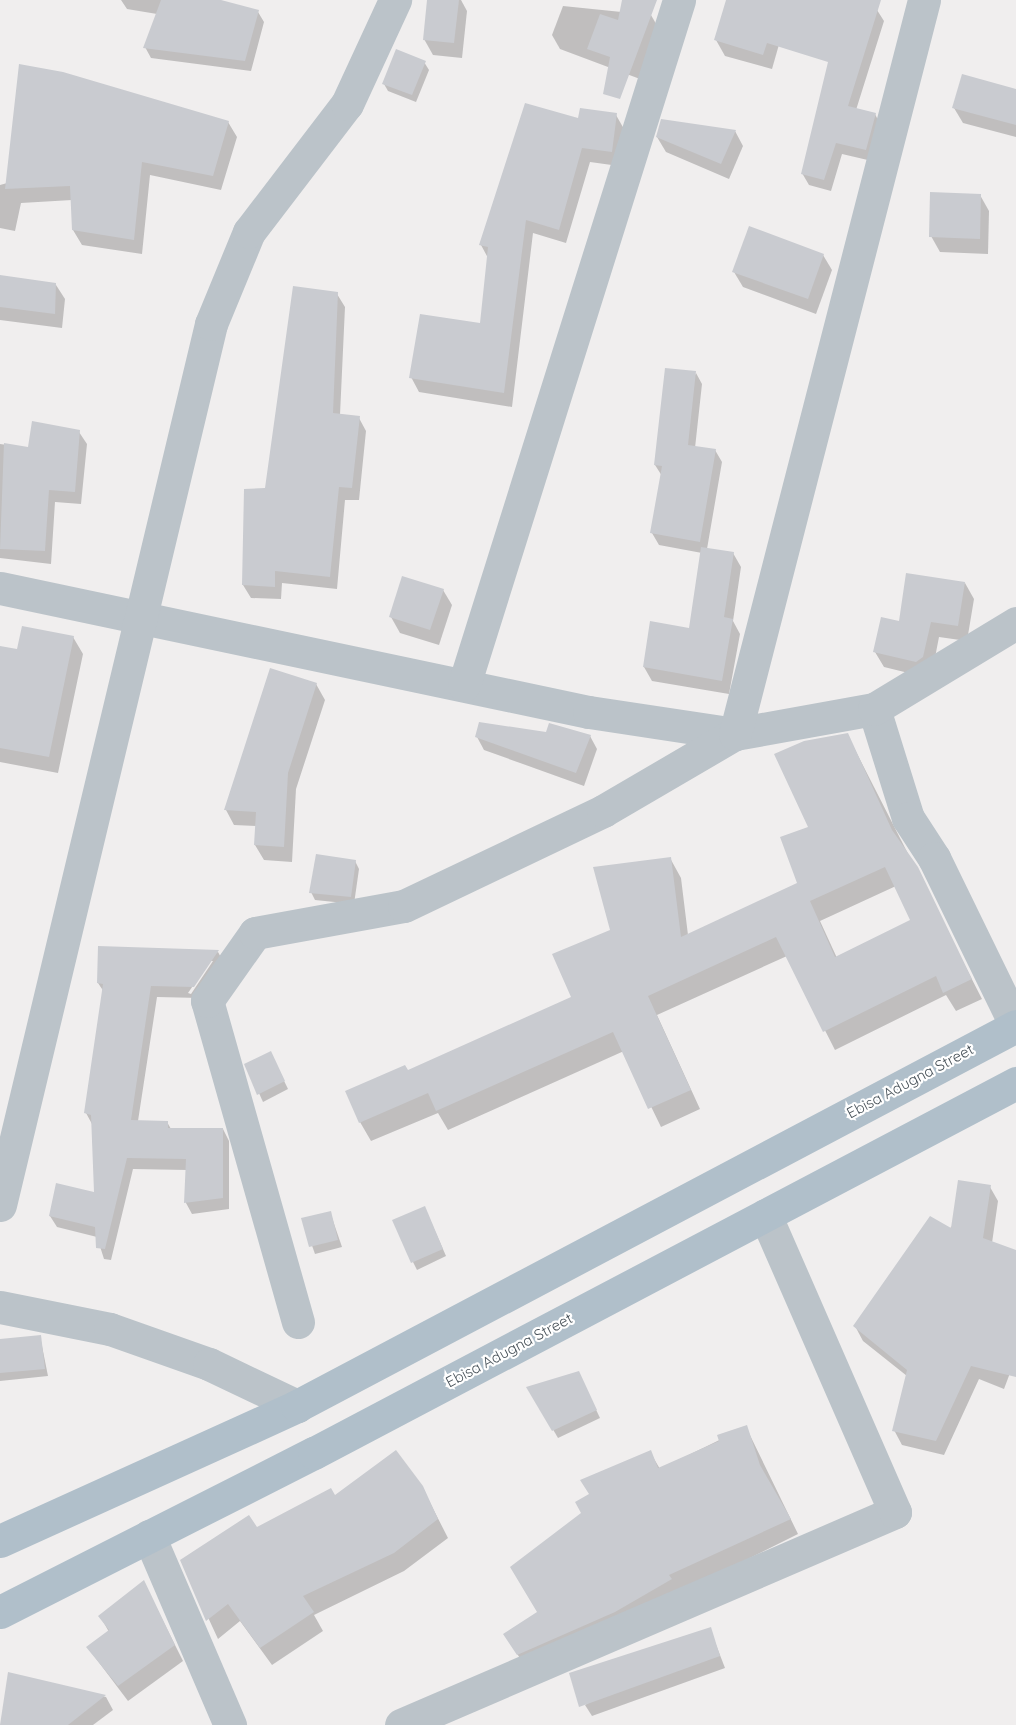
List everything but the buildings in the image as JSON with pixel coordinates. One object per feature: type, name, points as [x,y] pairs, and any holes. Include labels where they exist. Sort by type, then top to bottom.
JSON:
[{"type":"main road","name":"Ebisa Adugna Street","points":[[0,1541],[297,1406],[1016,1026]]},
{"type":"main road","name":"Ebisa Adugna Street","points":[[0,1612],[1016,1083]]},
{"type":"street","points":[[0,1205],[225,283],[249,232],[347,104],[395,0]]},
{"type":"street","points":[[464,685],[679,0]]},
{"type":"street","points":[[735,734],[924,0]]},
{"type":"street","points":[[0,588],[464,685],[735,734]]},
{"type":"street","points":[[298,1322],[207,1001],[255,933],[404,906],[603,810],[735,734],[874,709],[1016,623]]},
{"type":"street","points":[[874,709],[908,818],[934,858],[1016,1026]]},
{"type":"street","points":[[401,1725],[895,1512],[765,1215]]},
{"type":"street","points":[[0,1307],[110,1329],[209,1364],[297,1406]]},
{"type":"street","points":[[149,1536],[230,1725]]}]
